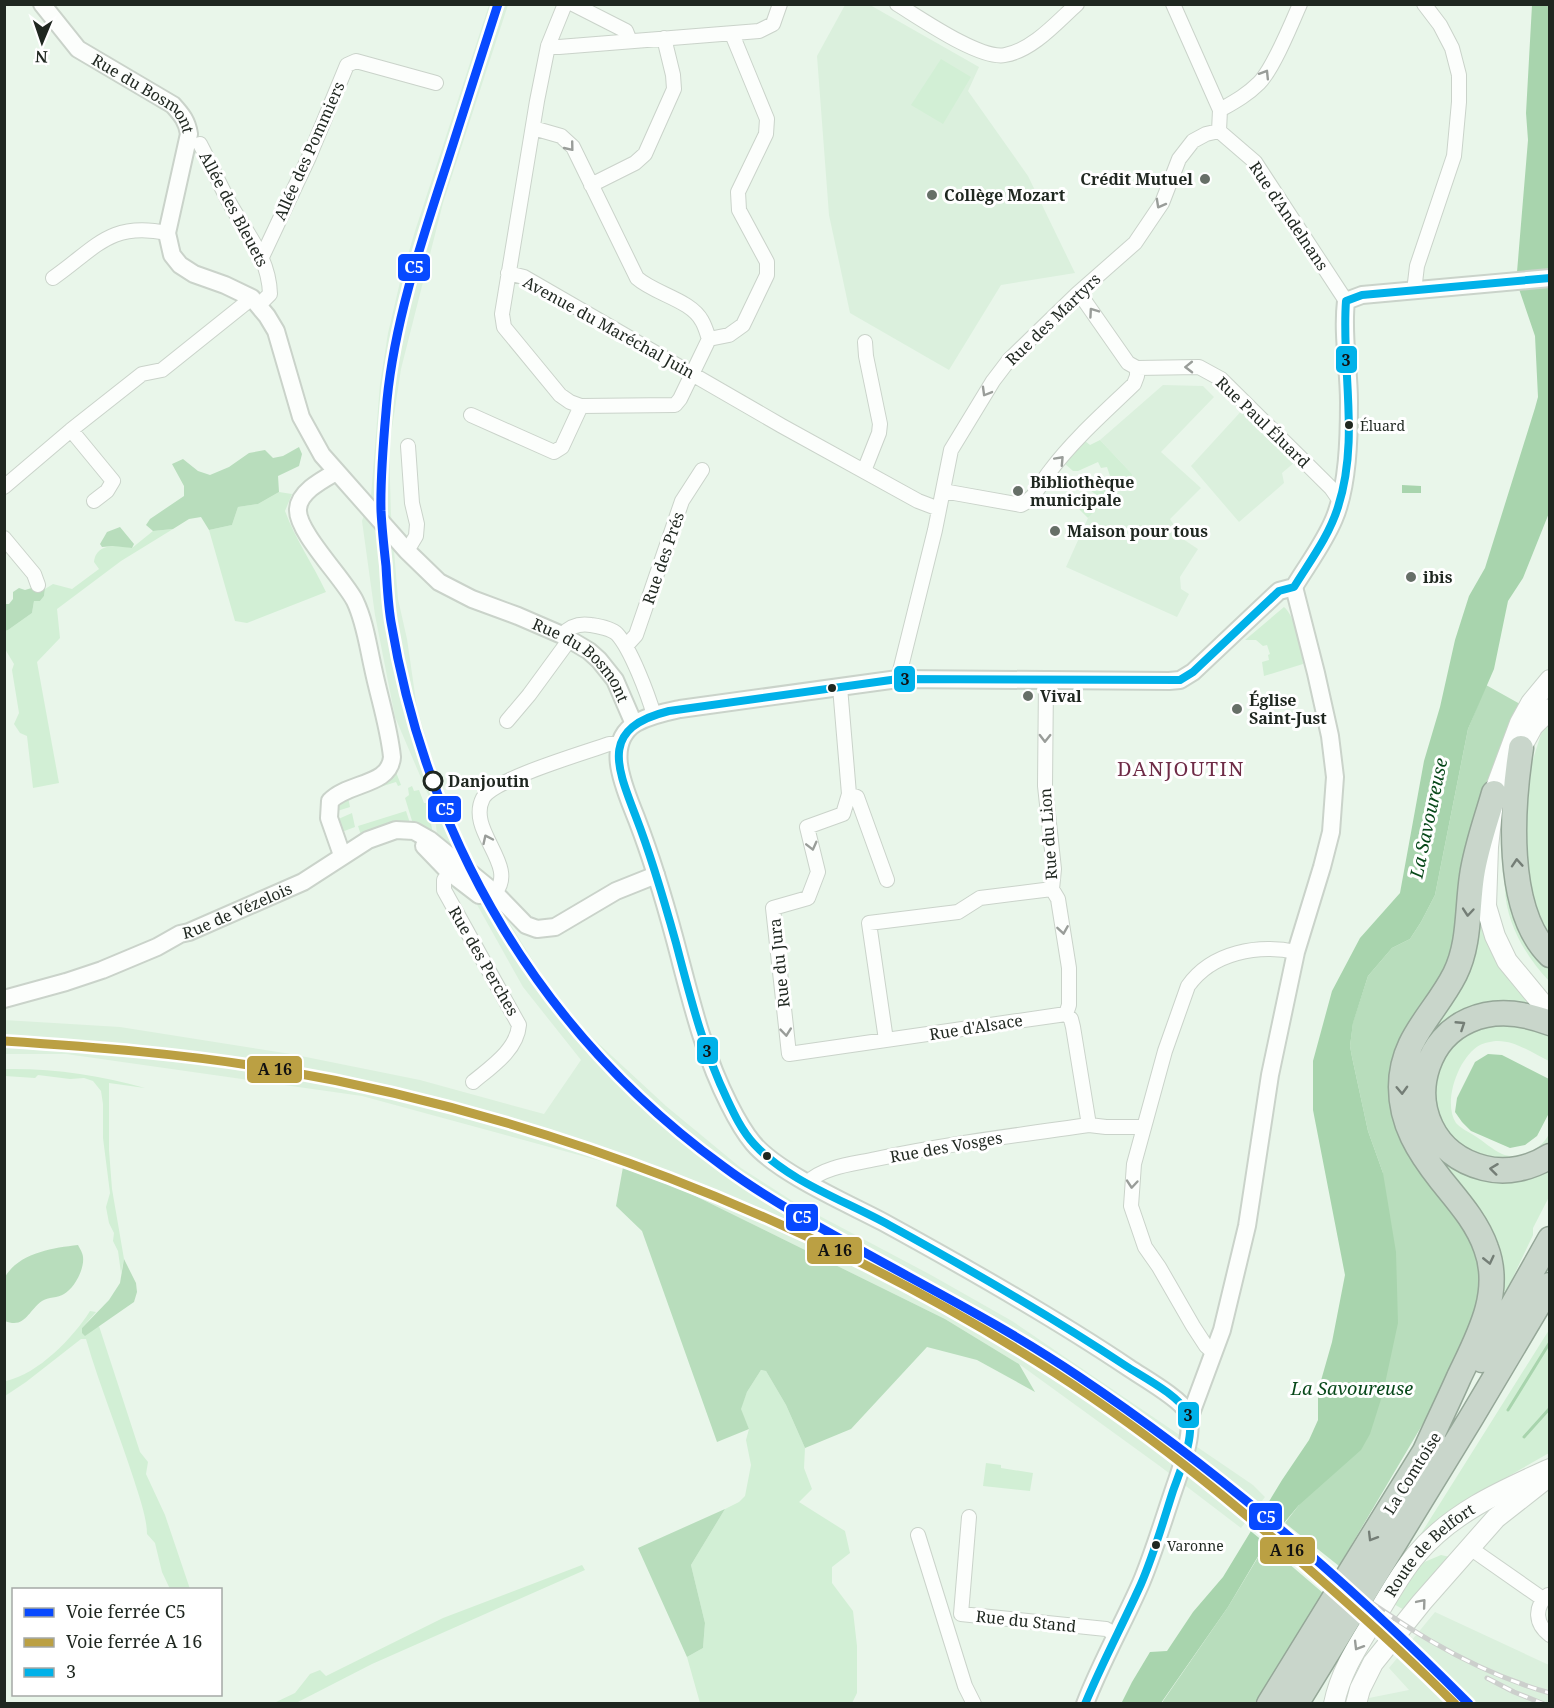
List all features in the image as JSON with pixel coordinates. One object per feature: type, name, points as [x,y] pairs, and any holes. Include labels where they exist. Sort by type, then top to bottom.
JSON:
[{"type":"highway","points":[[1521,748],[1514,810],[1519,885],[1529,927],[1550,955]]},
{"type":"highway","points":[[1425,1451],[1481,1331],[1489,1304],[1492,1272],[1489,1256],[1479,1231],[1427,1161],[1412,1135],[1402,1105],[1401,1078],[1412,1039],[1449,984],[1461,958],[1474,862],[1494,794]]},
{"type":"highway","points":[[1550,1023],[1529,1016],[1504,1012],[1478,1016],[1464,1022],[1442,1041],[1432,1055],[1427,1067],[1423,1090],[1426,1113],[1434,1131],[1444,1145],[1464,1160],[1487,1169],[1505,1170],[1533,1165],[1550,1156]]},
{"type":"highway","name":"La Comtoise","points":[[1269,1704],[1468,1384],[1550,1239]]},
{"type":"highway","name":"La Comtoise","points":[[1296,1704],[1428,1490],[1550,1285]]},
{"type":"highway","points":[[1428,1490],[1550,1313]]},
{"type":"main road","points":[[1550,680],[1531,704],[1520,723],[1494,794],[1488,847],[1486,906],[1495,936],[1507,961],[1550,1013]]},
{"type":"main road","points":[[1550,710],[1533,726],[1521,748],[1502,815],[1495,872],[1496,901],[1500,920],[1521,968],[1550,1000]]},
{"type":"main road","name":"Route de Belfort","points":[[1334,1704],[1343,1673],[1355,1650],[1416,1556],[1454,1519],[1473,1506],[1550,1469]]},
{"type":"main road","name":"Route de Belfort","points":[[1356,1704],[1360,1689],[1373,1663],[1422,1602],[1497,1518],[1550,1477]]},
{"type":"main road","points":[[1470,1548],[1469,1533],[1475,1522],[1520,1482]]},
{"type":"street","name":"Rue du Bosmont","points":[[42,4],[78,49],[173,105],[184,117],[189,134],[167,233]]},
{"type":"street","name":"Avenue du Maréchal Juin","points":[[566,4],[548,46],[508,273],[524,277],[864,471],[918,501],[939,508]]},
{"type":"street","points":[[573,4],[626,31],[630,41]]},
{"type":"street","points":[[548,46],[759,31],[773,24],[780,4]]},
{"type":"street","points":[[897,4],[984,53],[1004,55],[1026,47],[1077,4]]},
{"type":"street","points":[[1173,4],[1220,110],[1219,131]]},
{"type":"street","points":[[1220,110],[1241,98],[1261,82],[1300,4]]},
{"type":"street","points":[[1414,291],[1417,266],[1455,156],[1459,102],[1459,75],[1452,48],[1440,25],[1424,4]]},
{"type":"street","points":[[709,339],[729,335],[743,325],[766,275],[767,262],[739,210],[738,192],[766,134],[767,119],[732,34]]},
{"type":"street","points":[[591,184],[636,162],[645,154],[674,89],[664,38]]},
{"type":"street","name":"Allée des Pommiers","points":[[262,256],[309,157],[347,65],[356,61],[436,83]]},
{"type":"street","points":[[508,273],[502,314],[504,327],[560,395],[580,406],[675,405],[680,399],[709,339],[702,319],[688,306],[646,286],[637,278],[573,147],[561,136],[533,128]]},
{"type":"street","name":"Rue des Martyrs","points":[[898,679],[951,450],[993,381],[1009,360],[1077,294],[1135,243],[1162,203],[1179,159],[1193,141],[1206,134],[1219,131]]},
{"type":"street","name":"Rue d'Andelnans","points":[[1219,131],[1256,162],[1346,301]]},
{"type":"street","name":"Allée des Bleuets","points":[[200,144],[230,203],[262,256],[270,277],[270,294],[255,302]]},
{"type":"street","points":[[4,487],[142,374],[162,370],[255,302],[225,285],[194,274],[180,265],[172,255],[167,233],[146,228],[119,232],[101,241],[53,278]]},
{"type":"street","points":[[634,724],[654,715],[709,704],[898,679],[1180,680],[1194,672],[1279,591],[1294,587],[1328,532],[1340,501],[1345,474],[1349,401],[1344,324],[1346,301],[1362,296],[1550,278]]},
{"type":"street","points":[[943,490],[1021,505],[1029,501],[1049,472],[1092,424],[1134,384],[1137,368],[1128,363],[1084,300],[1077,294]]},
{"type":"street","name":"Rue du Bosmont","points":[[255,302],[276,331],[299,410],[306,429],[322,456],[428,573],[459,594],[566,637],[599,660],[615,680],[634,724],[625,732],[620,744]]},
{"type":"street","points":[[864,471],[879,433],[880,424],[865,342]]},
{"type":"street","name":"Rue Paul Éluard","points":[[1137,368],[1199,367],[1221,379],[1331,488],[1340,501]]},
{"type":"street","points":[[471,415],[554,452],[562,447],[580,406]]},
{"type":"street","points":[[71,430],[113,481],[107,491],[94,501]]},
{"type":"street","points":[[407,551],[416,536],[417,525],[412,503],[408,446]]},
{"type":"street","name":"Rue des Prés","points":[[626,646],[636,635],[682,501],[702,470]]},
{"type":"street","points":[[336,472],[307,492],[300,501],[298,513],[308,535],[345,586],[360,614],[392,757],[388,771],[382,776],[345,789],[330,801],[329,818],[342,855]]},
{"type":"street","points":[[4,538],[34,574],[38,585]]},
{"type":"street","points":[[1084,1704],[1156,1545],[1183,1460],[1190,1419],[1222,1330],[1247,1226],[1270,1075],[1296,952],[1322,867],[1330,831],[1335,777],[1323,704],[1294,587]]},
{"type":"street","points":[[507,721],[529,695],[574,625],[593,625],[616,632],[626,646],[654,715]]},
{"type":"street","name":"Rue du Lion","points":[[1046,680],[1045,786],[1054,869],[1052,889],[1059,899],[1069,968],[1069,1005],[1066,1014],[1071,1019],[1073,1027],[1089,1125]]},
{"type":"street","points":[[840,687],[849,794],[857,797],[887,880]]},
{"type":"street","points":[[495,893],[500,885],[501,870],[481,823],[480,809],[484,796],[498,785],[514,778],[609,744],[620,744],[619,760],[626,790],[656,875],[693,1014],[707,1055],[723,1091],[741,1126],[755,1146],[766,1156],[808,1182],[956,1262],[1095,1346],[1182,1405],[1190,1419]]},
{"type":"street","name":"Rue du Jura","points":[[849,794],[843,814],[807,827],[818,872],[808,898],[773,908],[789,1054],[886,1041]]},
{"type":"street","name":"Rue de Vézelois","points":[[4,999],[66,982],[199,928],[303,882],[342,855],[388,832],[410,830],[418,833],[443,850],[453,868]]},
{"type":"street","points":[[453,868],[516,922],[537,929],[555,927],[616,891],[656,875]]},
{"type":"street","points":[[453,868],[495,893],[526,925]]},
{"type":"street","name":"Rue des Perches","points":[[453,868],[444,880],[447,897],[519,1025],[517,1038],[511,1047],[473,1082]]},
{"type":"street","points":[[886,1041],[869,923],[958,912],[980,898],[1052,889]]},
{"type":"street","points":[[1213,1352],[1206,1346],[1193,1326],[1145,1247],[1131,1206],[1134,1164],[1174,1023],[1188,986],[1195,977],[1225,956],[1251,950],[1276,948],[1296,952]]},
{"type":"street","name":"Rue d'Alsace","points":[[886,1041],[1066,1014]]},
{"type":"street","name":"Rue des Vosges","points":[[808,1182],[813,1177],[836,1168],[920,1150],[1089,1125],[1144,1127]]},
{"type":"street","name":"Rue du Stand","points":[[969,1517],[961,1614],[1106,1629],[1115,1634]]},
{"type":"street","points":[[918,1536],[965,1686],[974,1704]]},
{"type":"street","points":[[1470,1548],[1546,1596],[1538,1610],[1538,1617],[1542,1629],[1550,1635]]},
{"type":"shaded area","points":[[489,5],[508,5],[443,203],[401,369],[389,448],[391,514],[398,599],[407,639],[417,708],[440,786],[480,876],[555,996],[572,1019],[666,1106],[741,1168],[797,1204],[1012,1321],[1253,1485],[1265,1497],[1241,1528],[1019,1364],[945,1319],[671,1184],[623,1167],[362,1096],[66,1054],[5,1054],[4,1020],[120,1027],[291,1054],[420,1080],[544,1114],[581,1060],[523,987],[437,833],[433,806],[395,717],[375,615],[362,521],[371,496],[380,384],[388,333],[400,282]]},
{"type":"shaded area","name":"Collège Mozart","points":[[845,5],[870,5],[979,67],[968,91],[1028,176],[1075,273],[1001,285],[949,370],[850,313],[829,215],[817,56]]},
{"type":"shaded area","points":[[941,59],[971,77],[943,124],[911,105]]},
{"type":"shaded area","points":[[1163,385],[1203,386],[1214,397],[1161,452],[1201,488],[1170,519],[1183,539],[1198,549],[1180,577],[1181,589],[1189,594],[1177,617],[1066,567],[1088,518],[1133,475],[1100,440]]},
{"type":"shaded area","points":[[1245,407],[1295,462],[1282,473],[1284,483],[1239,522],[1191,466]]},
{"type":"shaded area","points":[[1100,440],[1133,475],[1088,518],[1078,508],[1094,502],[1098,496],[1079,482],[1086,480],[1092,487],[1099,482],[1102,486],[1106,484],[1106,479],[1110,476],[1107,467],[1101,468],[1098,462],[1073,471],[1064,463],[1085,441],[1090,445]]},
{"type":"shaded area","points":[[299,447],[302,454],[299,466],[278,476],[279,492],[258,504],[238,507],[232,525],[209,530],[201,517],[189,519],[173,529],[153,531],[146,525],[150,519],[184,496],[184,486],[172,464],[183,459],[198,471],[210,475],[229,467],[249,453],[265,450],[273,458],[283,456]]},
{"type":"shaded area","points":[[279,492],[292,494],[285,511],[326,592],[247,623],[235,621],[209,530],[232,525],[238,507],[258,504]]},
{"type":"shaded area","points":[[120,527],[134,544],[132,548],[102,547],[100,544],[107,532]]},
{"type":"shaded area","points":[[173,529],[121,561],[57,609],[60,638],[37,662],[59,783],[33,788],[27,736],[20,733],[14,724],[19,713],[12,670],[14,664],[5,649],[4,631],[32,613],[34,601],[40,601],[45,589],[53,584],[72,589],[99,569],[94,562],[103,548],[120,546],[132,548],[153,531]]},
{"type":"shaded area","points":[[35,587],[45,589],[44,596],[40,601],[34,601],[32,613],[5,631],[5,604],[9,604],[13,599],[13,592],[19,588],[25,590]]},
{"type":"shaded area","points":[[1284,607],[1291,617],[1300,642],[1303,664],[1264,676],[1262,662],[1269,660],[1268,655],[1270,654],[1267,645],[1263,646],[1256,640],[1245,640]]},
{"type":"shaded area","points":[[1486,685],[1520,704],[1497,755],[1486,789],[1454,952],[1396,1063],[1459,1215],[1482,1264],[1478,1311],[1431,1410],[1339,1566],[1285,1523],[1299,1505],[1383,1173],[1368,1131],[1352,1057],[1350,1046],[1353,1022],[1368,976],[1392,948],[1410,939],[1435,895],[1468,729]]},
{"type":"shaded area","points":[[1549,721],[1549,941],[1535,917],[1524,850],[1528,775],[1542,731]]},
{"type":"shaded area","points":[[396,772],[401,785],[398,786],[396,782],[348,797],[350,807],[334,812],[337,804],[347,794],[385,781]]},
{"type":"shaded area","points":[[412,786],[414,791],[419,790],[424,803],[427,803],[433,834],[413,824],[405,798],[409,795],[408,788]]},
{"type":"shaded area","points":[[406,811],[411,826],[361,835],[358,826]]},
{"type":"shaded area","points":[[352,813],[355,827],[339,833],[336,820]]},
{"type":"shaded area","points":[[1506,836],[1549,962],[1549,981],[1525,950],[1509,914],[1505,889]]},
{"type":"shaded area","points":[[1482,900],[1541,1011],[1463,1017],[1418,1101],[1490,1177],[1549,1166],[1549,1197],[1506,1292],[1498,1288],[1432,1158],[1410,1072]]},
{"type":"shaded area","points":[[1495,1020],[1549,1033],[1549,1061],[1518,1045],[1494,1041],[1480,1045],[1465,1059],[1459,1069],[1452,1092],[1452,1114],[1460,1127],[1502,1154],[1522,1155],[1536,1149],[1549,1134],[1549,1147],[1545,1152],[1490,1162],[1455,1145],[1439,1124],[1433,1097],[1441,1061],[1467,1029]]},
{"type":"shaded area","points":[[5,1069],[75,1073],[145,1088],[109,1083],[109,1150],[112,1189],[124,1259],[121,1273],[118,1251],[113,1241],[114,1233],[109,1223],[106,1207],[110,1193],[103,1138],[101,1091],[93,1081],[84,1078],[70,1079],[38,1075],[35,1078],[5,1076]]},
{"type":"shaded area","points":[[623,1167],[671,1184],[945,1319],[1019,1364],[1035,1392],[977,1360],[927,1347],[851,1429],[805,1448],[786,1405],[766,1371],[761,1370],[747,1392],[741,1409],[749,1429],[717,1442],[642,1231],[616,1206]]},
{"type":"shaded area","points":[[78,1245],[82,1253],[83,1264],[72,1287],[62,1295],[42,1301],[22,1321],[12,1323],[5,1321],[5,1277],[11,1269],[27,1257],[37,1253]]},
{"type":"shaded area","points":[[124,1259],[136,1283],[137,1292],[134,1302],[85,1336],[82,1328],[109,1300],[120,1283]]},
{"type":"shaded area","points":[[90,1311],[96,1312],[82,1328],[91,1330],[99,1326],[140,1452],[148,1462],[146,1474],[165,1515],[190,1588],[170,1588],[162,1572],[155,1543],[147,1534],[138,1493],[86,1339],[81,1339],[5,1396],[4,1379],[6,1381],[18,1377],[42,1363],[54,1354]]},
{"type":"shaded area","points":[[1549,1330],[1549,1453],[1451,1509],[1412,1548]]},
{"type":"shaded area","points":[[761,1370],[766,1371],[786,1405],[805,1448],[804,1468],[812,1489],[799,1502],[845,1531],[850,1553],[832,1567],[832,1583],[853,1611],[857,1646],[857,1693],[852,1703],[700,1703],[687,1657],[703,1648],[705,1623],[691,1565],[725,1509],[745,1496],[751,1465],[746,1440],[749,1429],[740,1409],[747,1392]]},
{"type":"shaded area","points":[[986,1463],[1033,1473],[1030,1491],[983,1486]]},
{"type":"shaded area","points":[[725,1509],[691,1565],[705,1623],[703,1648],[687,1657],[638,1548]]},
{"type":"shaded area","points":[[1266,1544],[1323,1593],[1255,1703],[1161,1704],[1228,1607]]},
{"type":"shaded area","points":[[1441,1555],[1450,1557],[1406,1611],[1392,1603],[1422,1563]]},
{"type":"shaded area","points":[[582,1565],[585,1570],[372,1664],[296,1703],[274,1703],[295,1693],[310,1674],[320,1670],[326,1676],[443,1618]]},
{"type":"shaded area","points":[[1435,1612],[1549,1665],[1549,1703],[1368,1703],[1369,1698],[1409,1690],[1389,1668]]},
{"type":"water","name":"La Savoureuse","points":[[1532,5],[1549,5],[1549,513],[1523,578],[1508,601],[1494,669],[1468,729],[1435,895],[1410,939],[1392,948],[1368,976],[1353,1023],[1350,1046],[1352,1057],[1368,1131],[1383,1173],[1396,1252],[1398,1323],[1383,1393],[1370,1434],[1361,1450],[1299,1505],[1263,1548],[1228,1607],[1161,1703],[1121,1704],[1150,1652],[1167,1651],[1193,1612],[1223,1577],[1309,1440],[1318,1420],[1318,1391],[1332,1342],[1345,1275],[1313,1110],[1313,1061],[1332,991],[1360,938],[1400,893],[1424,761],[1440,707],[1455,640],[1469,596],[1485,568],[1538,397],[1535,336],[1519,289],[1517,272],[1528,140],[1526,113]]},
{"type":"water","points":[[1402,485],[1421,486],[1421,493],[1402,493]]},
{"type":"water","points":[[1488,1054],[1502,1055],[1549,1079],[1549,1113],[1537,1136],[1525,1145],[1510,1148],[1471,1131],[1455,1112],[1457,1098],[1475,1062]]},
{"type":"pier","points":[[1263,1504],[1287,1525],[1269,1546],[1248,1529]]},
{"type":"waterway","points":[[1508,1410],[1550,1342]]},
{"type":"waterway","points":[[1524,1437],[1550,1408]]},
{"type":"railway","points":[[1296,1550],[1386,1613],[1448,1651],[1481,1667],[1550,1693]]},
{"type":"railway","points":[[1487,1678],[1544,1704]]},
{"type":"rail line","name":"C5","points":[[498,4],[428,221],[403,310],[387,400],[381,498],[390,615],[408,703],[433,782],[465,857],[503,928],[548,995],[600,1057],[659,1115],[724,1167],[765,1195],[1019,1339],[1131,1412],[1282,1530],[1377,1615],[1469,1704]]},
{"type":"transit line","name":"3","points":[[1085,1704],[1141,1584],[1154,1550],[1189,1442],[1188,1414],[1177,1400],[1160,1387],[1068,1329],[919,1242],[800,1180],[754,1144],[735,1116],[718,1080],[698,1022],[658,879],[623,781],[619,765],[619,751],[623,738],[632,727],[647,718],[669,711],[898,679],[1180,680],[1193,672],[1279,591],[1294,587],[1330,528],[1338,507],[1348,456],[1346,301],[1362,295],[1550,278]]},
{"type":"transit line","points":[[4,1041],[207,1059],[274,1069],[374,1089],[474,1114],[572,1143],[669,1178],[764,1217],[857,1261],[948,1309],[1036,1361],[1113,1412],[1187,1467],[1258,1525],[1376,1629],[1455,1704]]},
{"type":"place","name":"Crédit Mutuel","points":[[1205,179]]},
{"type":"place","name":"Collège Mozart","points":[[932,195]]},
{"type":"place","name":"Éluard","points":[[1349,425]]},
{"type":"place","name":"Bibliothèque municipale","points":[[1018,491]]},
{"type":"place","name":"Maison pour tous","points":[[1055,531]]},
{"type":"place","name":"ibis","points":[[1411,577]]},
{"type":"place","name":"Vival","points":[[1028,696]]},
{"type":"place","name":"Église Saint-Just","points":[[1237,709]]},
{"type":"place","name":"Danjoutin","points":[[433,781]]},
{"type":"place","name":"Varonne","points":[[1156,1545]]},
{"type":"district","name":"DANJOUTIN","points":[[1181,768]]}]
